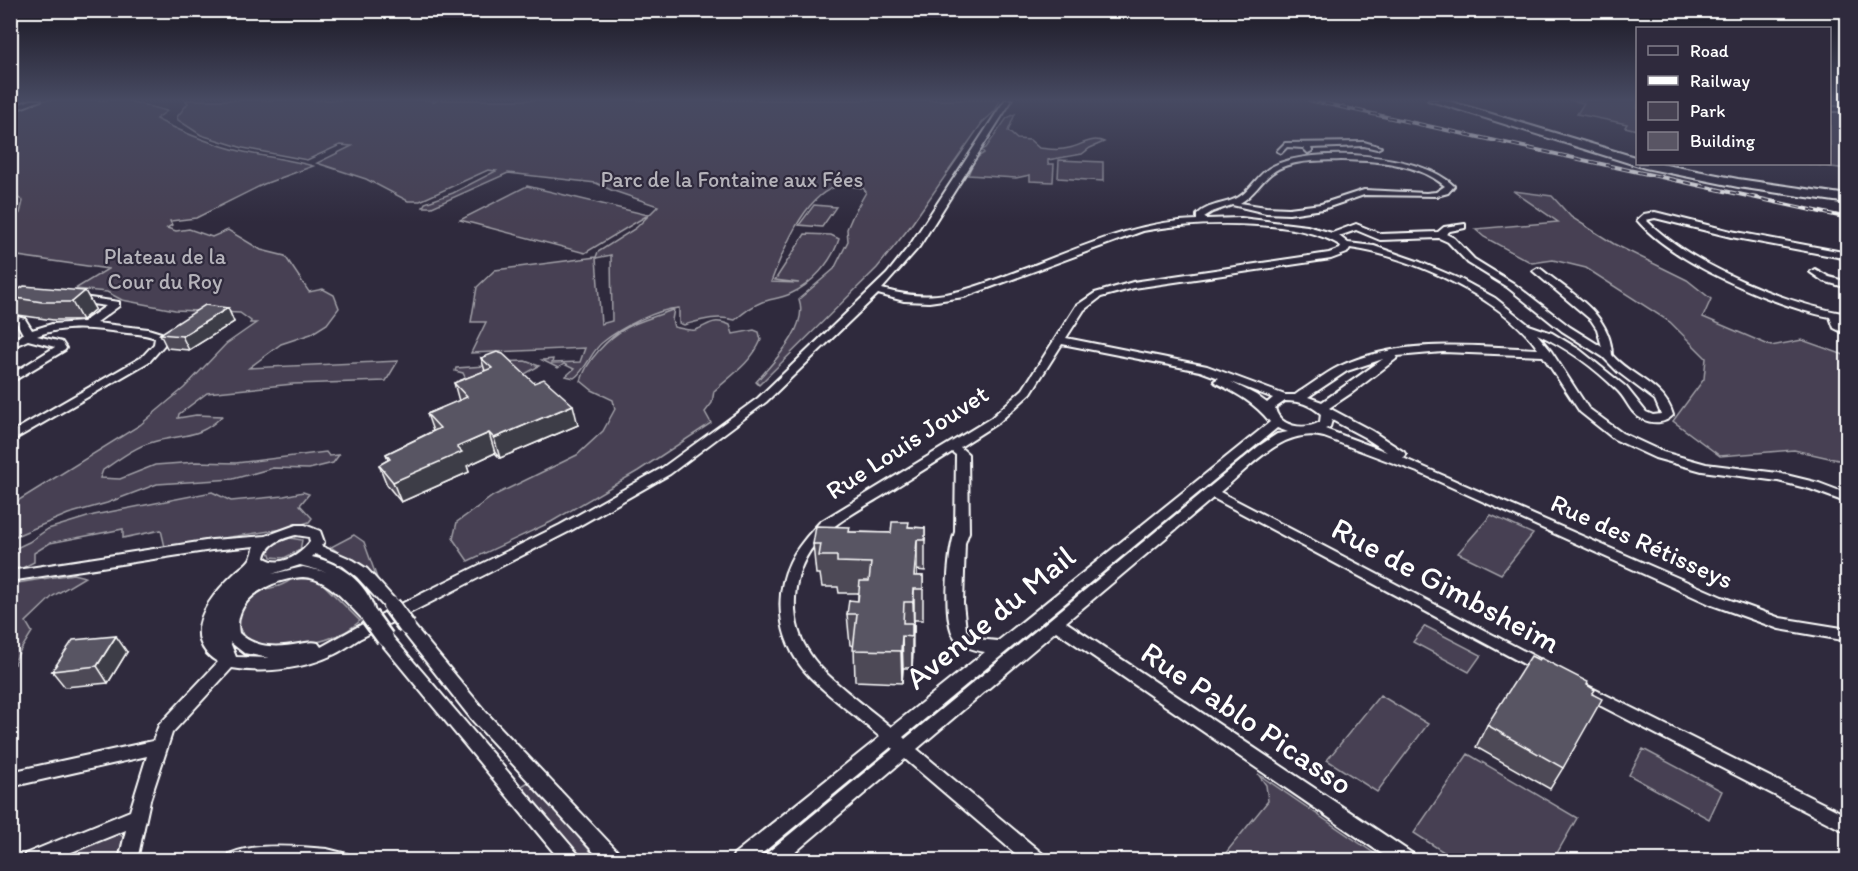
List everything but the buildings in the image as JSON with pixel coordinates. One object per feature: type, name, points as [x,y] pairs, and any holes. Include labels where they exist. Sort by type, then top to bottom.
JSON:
[{"type":"main road","points":[[1567,141],[1636,161]]},
{"type":"main road","points":[[1650,165],[1738,183],[1848,199]]},
{"type":"street","points":[[269,540],[258,557],[224,594],[209,619],[207,635],[209,644],[212,650],[228,662],[248,665],[300,659],[329,650],[354,635],[565,528],[675,465],[762,400],[876,290],[914,247],[983,141]]},
{"type":"street","points":[[1281,151],[1285,145],[1289,144],[1306,146],[1364,144],[1377,147]]},
{"type":"street","points":[[1306,146],[1318,160]]},
{"type":"street","points":[[1202,221],[1200,217],[1205,212],[1233,203],[1252,191],[1272,169],[1295,162],[1379,159],[1398,161],[1440,178],[1450,188],[1444,193],[1428,195],[1364,192],[1318,208],[1298,210],[1257,210],[1233,203]]},
{"type":"street","points":[[10,207],[13,215],[10,218]]},
{"type":"street","points":[[1848,256],[1731,234],[1655,215],[1643,217],[1641,220],[1653,232],[1709,266],[1790,302],[1835,316],[1848,317]]},
{"type":"street","points":[[876,290],[904,297],[929,298],[964,294],[1141,229],[1171,223],[1202,221],[1280,224],[1332,236],[1346,244],[1376,249],[1450,278],[1491,300],[1526,328],[1547,353],[1584,410],[1618,436],[1659,455],[1697,465],[1778,477],[1814,486],[1848,499]]},
{"type":"street","points":[[1440,235],[1447,229],[1462,226]]},
{"type":"street","points":[[1332,236],[1356,227],[1380,237],[1440,235],[1451,240],[1471,261],[1532,301],[1566,329],[1607,355],[1618,369],[1654,394],[1665,407],[1668,413],[1666,417],[1657,419],[1642,414],[1623,389],[1589,360],[1543,331],[1526,328]]},
{"type":"street","name":"Rue Louis Jouvet","points":[[1036,861],[822,680],[803,657],[791,632],[787,614],[789,582],[797,561],[825,525],[995,420],[1027,391],[1080,308],[1093,298],[1111,290],[1330,256],[1344,251],[1346,244]]},
{"type":"street","points":[[1539,271],[1595,319],[1608,345],[1607,355]]},
{"type":"street","points":[[1815,272],[1826,279],[1848,285]]},
{"type":"street","points":[[67,298],[116,304],[87,324]]},
{"type":"street","points":[[1835,316],[1838,326],[1848,332]]},
{"type":"street","points":[[10,318],[21,321],[27,334],[58,344],[61,348],[10,380]]},
{"type":"street","points":[[10,345],[27,334],[72,323],[147,332],[161,337],[159,345],[146,359],[10,438]]},
{"type":"street","points":[[1059,340],[1203,368],[1284,398],[1297,398],[1312,391],[1342,369],[1363,361],[1395,354],[1429,349],[1547,353]]},
{"type":"street","points":[[1309,431],[1326,424],[1328,419],[1324,410],[1395,354]]},
{"type":"street","points":[[1184,365],[1252,397],[1269,411],[1277,422]]},
{"type":"street","points":[[1269,411],[1272,403],[1284,398]]},
{"type":"street","name":"Rue des Rétisseys","points":[[1297,398],[1311,401],[1424,470]]},
{"type":"street","name":"Rue des Rétisseys","points":[[1277,422],[1286,427],[1328,434],[1424,470],[1717,601],[1779,623],[1848,635]]},
{"type":"street","name":"Avenue du Mail","points":[[741,861],[1277,422]]},
{"type":"street","name":"Avenue du Mail","points":[[773,861],[1270,444],[1281,437],[1309,431]]},
{"type":"street","points":[[952,446],[963,454],[962,532],[958,543],[957,627],[965,639],[974,644],[1000,647]]},
{"type":"street","name":"Rue de Gimbsheim","points":[[1212,492],[1560,677],[1848,825]]},
{"type":"street","points":[[10,576],[212,546],[269,540],[287,531],[312,532],[317,537],[314,548],[298,560],[276,566],[243,585],[224,609],[218,632],[228,650],[228,662]]},
{"type":"street","points":[[212,546],[238,548],[258,557],[268,566],[276,566]]},
{"type":"street","points":[[314,548],[348,563],[362,573],[479,716],[613,861]]},
{"type":"street","points":[[298,560],[320,563],[342,574],[358,592],[369,616]]},
{"type":"street","points":[[312,648],[277,653],[260,651],[241,643],[234,637],[231,627],[232,615],[237,604],[251,590],[291,574],[308,572],[324,575],[331,580],[369,616],[571,861]]},
{"type":"street","name":"Rue Pablo Picasso","points":[[1056,623],[1406,861]]},
{"type":"street","points":[[128,861],[136,817],[165,730],[228,662],[282,656],[354,635]]},
{"type":"street","points":[[10,780],[158,747]]},
{"type":"street","points":[[32,861],[136,817]]},
{"type":"street","points":[[236,861],[271,855],[293,855],[340,861]]},
{"type":"green space","name":"Plateau de la Cour du Roy","points":[[11,141],[206,141],[244,152],[313,166],[264,184],[196,218],[170,221],[172,225],[167,228],[176,231],[189,229],[212,237],[228,230],[261,250],[285,256],[309,292],[323,289],[334,295],[339,308],[327,324],[311,334],[281,344],[249,368],[398,361],[386,381],[293,384],[207,393],[179,414],[178,418],[196,415],[222,416],[214,423],[190,435],[153,442],[140,447],[103,470],[100,478],[120,479],[155,465],[196,462],[236,463],[326,452],[329,456],[339,455],[333,463],[309,469],[273,468],[233,479],[157,484],[107,503],[68,514],[11,538],[11,505],[140,425],[184,388],[226,344],[256,323],[250,323],[251,321],[240,313],[175,310],[122,300],[107,292],[75,289],[108,269],[11,255],[11,221],[20,213],[23,201],[11,193]]},
{"type":"green space","name":"Parc de la Fontaine aux Fées","points":[[219,141],[970,141],[909,228],[877,268],[759,385],[756,382],[795,332],[801,310],[799,299],[834,269],[848,241],[847,229],[866,192],[863,188],[838,186],[824,193],[813,202],[795,228],[771,282],[799,283],[775,280],[805,234],[831,235],[839,239],[826,264],[806,285],[787,295],[758,304],[735,320],[715,318],[684,325],[679,323],[679,308],[650,316],[629,325],[603,342],[574,378],[566,376],[574,369],[564,364],[558,368],[542,360],[553,359],[552,363],[580,362],[585,348],[471,353],[486,322],[471,322],[477,287],[495,270],[596,257],[598,252],[636,228],[658,206],[596,183],[508,173],[432,207],[423,207],[425,203],[453,193],[496,171],[488,170],[420,201],[408,201],[366,179],[317,163],[352,146],[340,145],[307,160],[243,148]],"holes":[[[611,255],[612,321],[601,324],[596,258]]]},
{"type":"green space","points":[[991,141],[1031,141],[1039,148],[1054,150],[1092,141],[1104,142],[1082,154],[1048,160],[1048,164],[1054,164],[1053,182],[1030,181],[1030,175],[1016,178],[968,175],[972,165],[984,153],[982,150]]},
{"type":"green space","points":[[1831,141],[1847,141],[1847,169],[1816,165],[1831,165]]},
{"type":"green space","points":[[1059,160],[1103,162],[1103,181],[1058,178]]},
{"type":"green space","points":[[527,186],[648,215],[585,253],[460,220]]},
{"type":"green space","points":[[1513,191],[1552,196],[1571,217],[1614,244],[1687,280],[1711,299],[1703,317],[1771,346],[1802,340],[1847,356],[1847,462],[1794,450],[1720,456],[1673,421],[1704,379],[1706,358],[1670,322],[1586,268],[1553,260],[1532,263],[1484,237],[1475,229],[1558,222]]},
{"type":"green space","points":[[814,205],[836,207],[822,227],[799,225]]},
{"type":"green space","points":[[674,309],[672,320],[674,327],[695,330],[718,322],[730,325],[733,334],[754,330],[759,332],[761,340],[752,355],[714,391],[712,403],[705,412],[711,423],[638,471],[551,522],[468,561],[453,539],[457,522],[493,496],[577,455],[603,431],[615,409],[613,400],[592,390],[581,381],[588,366],[605,344],[619,332]]},
{"type":"green space","points":[[525,361],[539,366],[518,378],[466,379],[463,373],[455,371],[456,368],[485,366],[488,362]]},
{"type":"green space","points":[[212,492],[231,501],[303,492],[309,494],[300,505],[312,518],[309,522],[290,528],[165,547],[161,530],[123,538],[123,529],[50,543],[34,553],[34,562],[11,574],[10,551],[48,529],[94,515]]},
{"type":"green space","points":[[1491,515],[1533,534],[1501,574],[1458,553]]},
{"type":"green space","points":[[354,535],[364,542],[378,581],[331,547]]},
{"type":"green space","points":[[290,538],[302,540],[300,550],[284,558],[271,557],[269,551],[274,544]]},
{"type":"green space","points":[[73,574],[85,577],[53,596],[26,622],[32,632],[18,654],[11,672],[11,584]]},
{"type":"green space","points":[[293,578],[319,580],[360,621],[347,631],[314,643],[275,648],[256,645],[245,636],[237,624],[242,605],[259,589],[277,587]]},
{"type":"green space","points":[[1425,626],[1481,655],[1469,672],[1413,642]]},
{"type":"green space","points":[[1380,695],[1428,724],[1377,792],[1327,760]]},
{"type":"green space","points":[[1643,749],[1722,791],[1709,819],[1629,775]]},
{"type":"green space","points":[[1468,754],[1577,818],[1553,860],[1456,860],[1414,833]]},
{"type":"green space","points":[[1258,774],[1384,860],[1220,860],[1268,801],[1266,785]]},
{"type":"green space","points":[[530,781],[598,860],[584,860],[520,787]]},
{"type":"green space","points":[[116,832],[123,837],[118,860],[47,860]]},
{"type":"railway","points":[[1495,141],[1848,218]]}]
